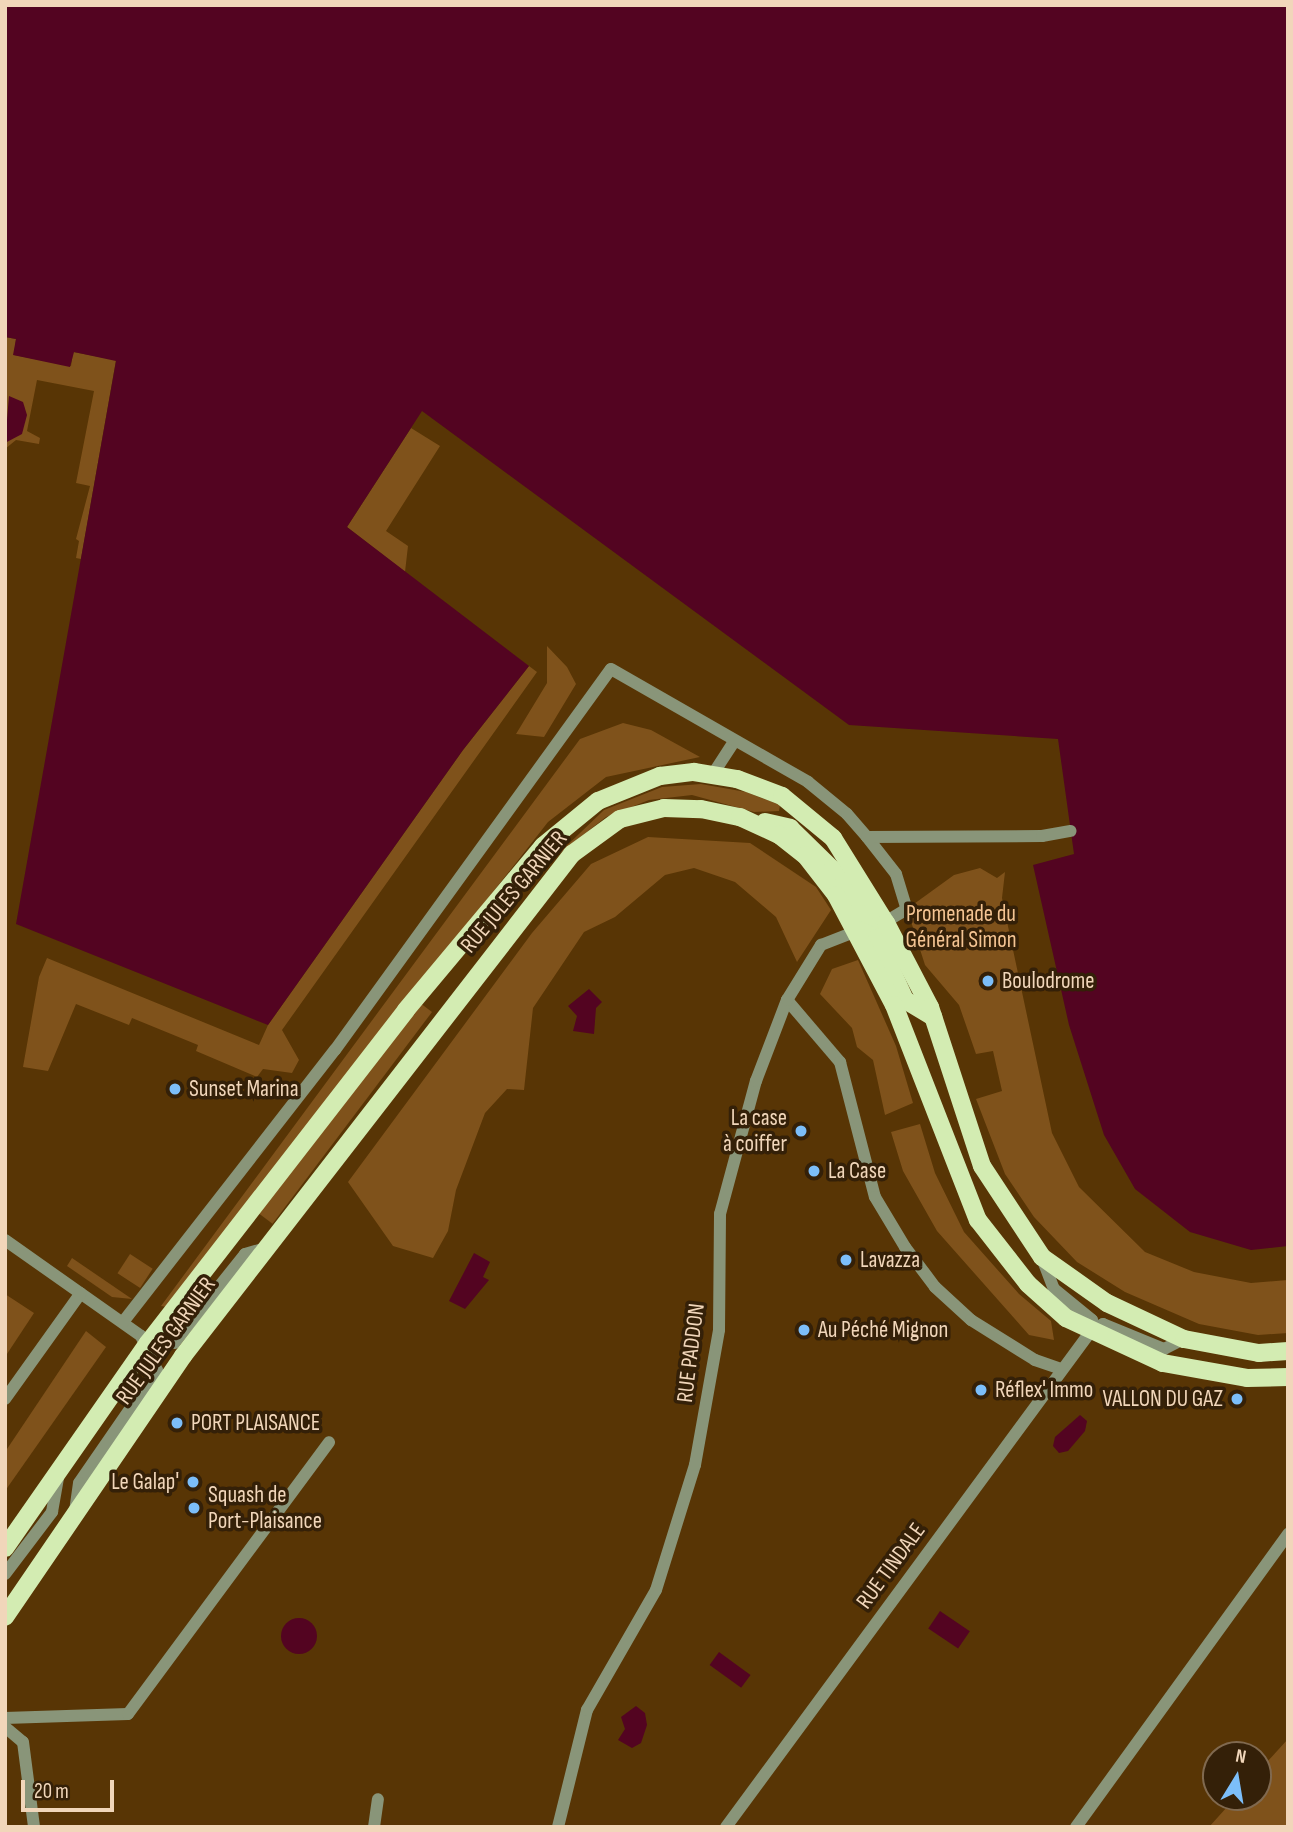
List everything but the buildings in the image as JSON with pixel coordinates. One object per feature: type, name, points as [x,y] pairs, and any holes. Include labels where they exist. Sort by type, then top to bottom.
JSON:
[{"type":"main road","name":"RUE JULES GARNIER","points":[[7,1542],[148,1343],[406,1010],[543,846],[598,801],[660,776],[713,774],[782,796],[832,838],[886,923],[933,1017],[982,1166],[1042,1257],[1108,1303],[1184,1339],[1259,1353],[1288,1351]]},
{"type":"main road","name":"RUE JULES GARNIER","points":[[5,1617],[183,1356],[572,854],[620,818],[664,808],[701,809],[740,817],[779,835],[805,855],[858,929],[894,1005],[978,1220],[1028,1284],[1066,1318],[1163,1363],[1247,1378],[1288,1377]]},
{"type":"main road","points":[[740,817],[790,828],[832,869],[862,914],[886,923]]},
{"type":"main road","points":[[858,929],[877,938],[905,1000],[933,1017]]},
{"type":"street","points":[[123,1322],[335,1050],[611,669],[808,782],[847,814],[896,874],[907,909],[886,923]]},
{"type":"street","points":[[713,774],[734,741]]},
{"type":"street","points":[[867,837],[1042,836],[1071,831]]},
{"type":"street","name":"RUE PADDON","points":[[558,1827],[587,1710],[656,1590],[695,1465],[719,1330],[720,1214],[756,1082],[787,1000],[821,945],[858,929],[886,923]]},
{"type":"street","points":[[787,1000],[839,1062],[875,1197],[912,1257],[935,1287],[971,1320],[1035,1360],[1062,1370]]},
{"type":"street","points":[[5,1240],[123,1322],[148,1343],[157,1370],[79,1483],[74,1516]]},
{"type":"street","points":[[148,1343],[174,1343],[245,1254],[266,1248]]},
{"type":"street","points":[[1042,1257],[1054,1289],[1092,1320],[1091,1331]]},
{"type":"street","points":[[5,1399],[81,1293]]},
{"type":"street","points":[[1091,1331],[1103,1324],[1164,1349],[1184,1339]]},
{"type":"street","name":"RUE TINDALE","points":[[726,1827],[1091,1331]]},
{"type":"street","points":[[5,1718],[128,1714],[329,1442]]},
{"type":"street","points":[[5,1574],[52,1512],[60,1470]]},
{"type":"street","points":[[1076,1827],[1288,1534]]},
{"type":"street","points":[[5,1727],[23,1742],[34,1827]]},
{"type":"street","points":[[374,1827],[378,1800]]},
{"type":"green space","points":[[5,337],[16,339],[14,355],[71,366],[73,352],[116,360],[81,559],[76,558],[79,541],[76,539],[90,486],[76,483],[94,391],[37,380],[27,431],[40,438],[39,444],[16,440],[5,449]]},
{"type":"green space","points":[[411,428],[440,446],[386,531],[408,546],[405,572],[347,527]]},
{"type":"green space","points":[[547,646],[567,667],[576,684],[544,737],[516,734],[547,683]]},
{"type":"green space","points":[[529,666],[537,672],[282,1030],[299,1060],[292,1073],[263,1069],[257,1077],[196,1051],[198,1045],[132,1018],[129,1025],[76,1004],[48,1071],[23,1067],[39,977],[47,958],[259,1045],[268,1025],[463,750]]},
{"type":"green space","points":[[623,723],[651,730],[700,757],[606,777],[548,822],[167,1307],[161,1306],[580,739]]},
{"type":"green space","points":[[701,784],[746,792],[780,805],[779,811],[754,812],[692,795],[649,800],[606,817],[556,856],[604,810],[662,787]]},
{"type":"green space","points":[[648,837],[750,843],[816,887],[831,910],[797,962],[776,917],[735,882],[694,868],[665,875],[615,917],[584,932],[533,1008],[524,1090],[507,1089],[485,1113],[456,1190],[448,1231],[433,1258],[393,1246],[348,1182],[532,933],[591,864]]},
{"type":"green space","name":"Promenade du Général Simon","points":[[980,868],[997,878],[1005,872],[1002,898],[1052,1133],[1079,1187],[1145,1252],[1194,1272],[1251,1283],[1288,1280],[1288,1333],[1258,1335],[1199,1324],[1125,1292],[1077,1262],[1034,1217],[1005,1174],[976,1099],[1002,1091],[993,1051],[976,1054],[959,1005],[925,965],[907,909],[954,875]]},
{"type":"green space","points":[[858,960],[896,1046],[913,1103],[885,1115],[873,1060],[857,1047],[852,1028],[820,994],[832,969]]},
{"type":"green space","points":[[418,1002],[432,1012],[273,1224],[259,1213]]},
{"type":"green space","points":[[920,1124],[935,1173],[964,1232],[1019,1294],[1051,1321],[1054,1340],[1029,1335],[937,1231],[903,1171],[891,1132]]},
{"type":"green space","points":[[130,1254],[153,1269],[140,1288],[117,1273]]},
{"type":"green space","points":[[72,1258],[132,1299],[112,1297],[67,1266]]},
{"type":"green space","points":[[5,1294],[34,1313],[5,1357]]},
{"type":"green space","points":[[86,1331],[106,1347],[5,1491],[5,1452]]},
{"type":"green space","points":[[1288,1739],[1288,1827],[1209,1827],[1223,1811],[1272,1811],[1272,1757]]},
{"type":"shaded area","points":[[5,5],[1288,5],[1288,1246],[1251,1250],[1190,1232],[1135,1189],[1104,1135],[1069,1025],[1033,865],[1074,854],[1058,739],[849,725],[422,411],[347,527],[529,666],[463,750],[268,1025],[16,924],[116,361],[74,352],[70,367],[13,355],[16,339],[5,337]]},
{"type":"shaded area","points":[[9,396],[23,402],[27,415],[22,434],[5,443]]},
{"type":"shaded area","points":[[589,989],[602,1002],[596,1008],[594,1034],[573,1031],[577,1016],[568,1006]]},
{"type":"shaded area","points":[[474,1253],[490,1262],[483,1277],[489,1280],[465,1309],[449,1301]]},
{"type":"shaded area","points":[[1080,1415],[1087,1421],[1085,1431],[1068,1451],[1059,1453],[1053,1446],[1055,1437]]},
{"type":"shaded area","points":[[940,1611],[970,1631],[958,1649],[928,1628]]},
{"type":"shaded area","points":[[299,1618],[311,1624],[317,1636],[311,1648],[299,1654],[287,1648],[281,1636],[287,1624]]},
{"type":"shaded area","points":[[719,1652],[751,1675],[741,1688],[710,1665]]},
{"type":"shaded area","points":[[636,1706],[645,1713],[647,1725],[641,1743],[632,1748],[618,1740],[625,1729],[621,1717]]},
{"type":"place","name":"Boulodrome","points":[[988,981]]},
{"type":"place","name":"Sunset Marina","points":[[175,1089]]},
{"type":"place","name":"La case à coiffer","points":[[801,1131]]},
{"type":"place","name":"La Case","points":[[814,1171]]},
{"type":"place","name":"Lavazza","points":[[846,1260]]},
{"type":"place","name":"Au Péché Mignon","points":[[804,1330]]},
{"type":"place","name":"Réflex' Immo","points":[[981,1390]]},
{"type":"place","name":"VALLON DU GAZ","points":[[1237,1399]]},
{"type":"place","name":"PORT PLAISANCE","points":[[177,1423]]},
{"type":"place","name":"Le Galap'","points":[[193,1482]]},
{"type":"place","name":"Squash de Port-Plaisance","points":[[194,1508]]}]
